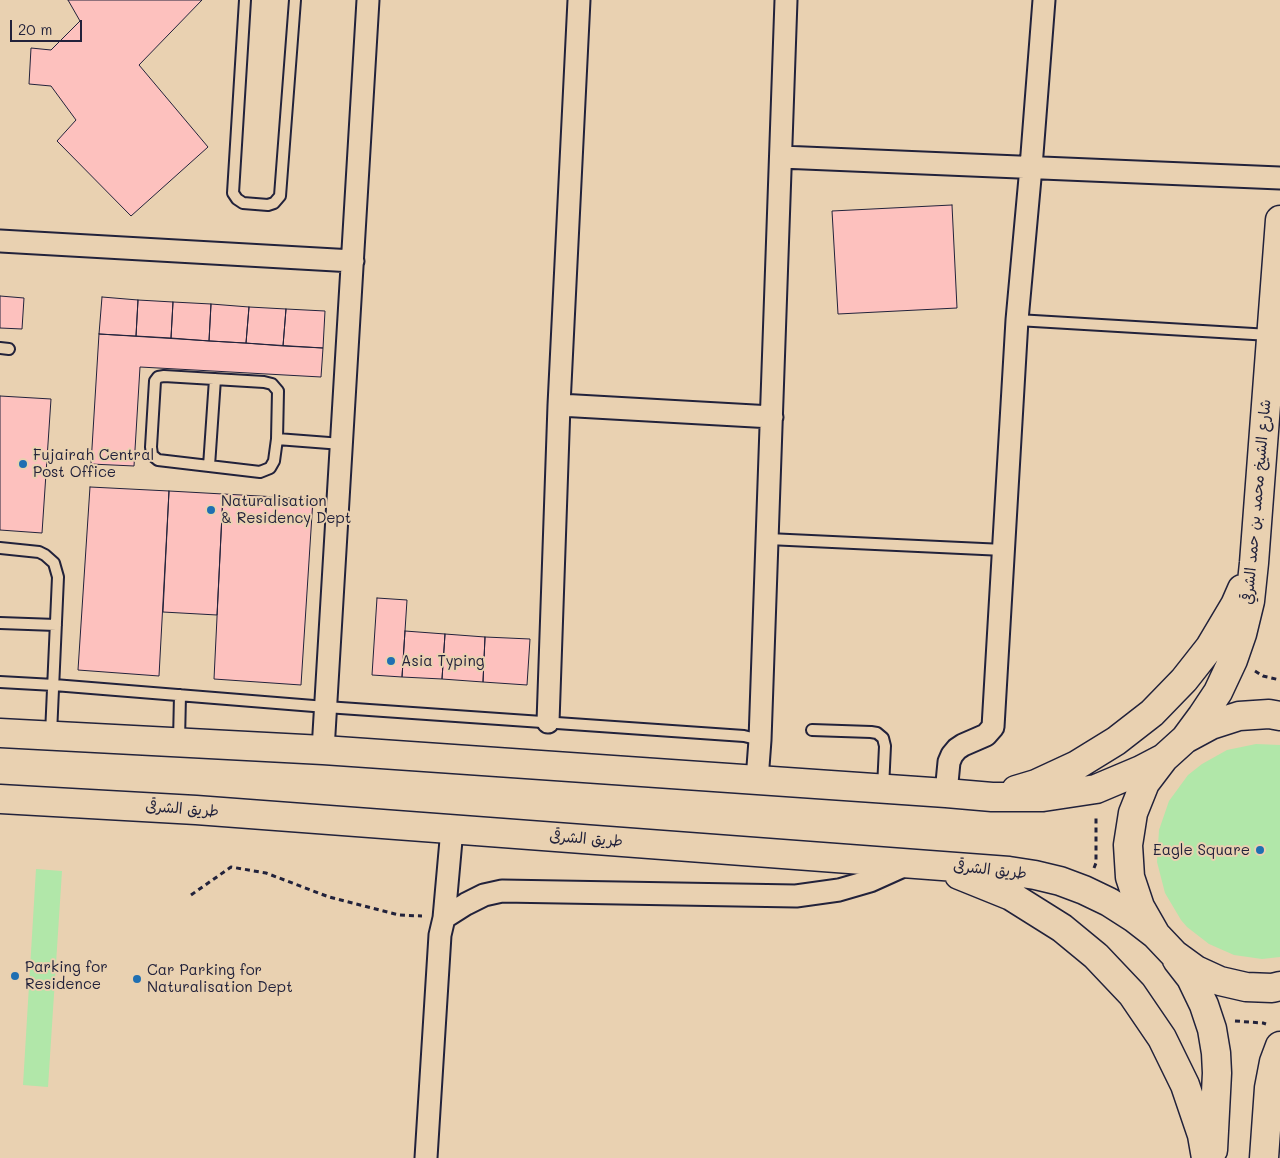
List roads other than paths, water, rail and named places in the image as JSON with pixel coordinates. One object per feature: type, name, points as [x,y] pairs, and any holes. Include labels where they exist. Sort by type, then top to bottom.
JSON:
[{"type":"main road","name":"شارع الشيخ محمد بن حمد الشرقي","points":[[1185,739],[1218,692],[1233,660],[1248,609],[1254,562],[1280,220]]},
{"type":"main road","points":[[992,797],[1036,784],[1077,765],[1116,741],[1152,713],[1184,680],[1210,647],[1236,604],[1254,562]]},
{"type":"main road","points":[[1213,1158],[1217,1073],[1212,1029],[1204,1005],[1191,978],[1165,945],[1140,907],[1130,877],[1128,845],[1133,813],[1145,784],[1164,758],[1185,739],[1211,725],[1239,716],[1269,714],[1280,716]]},
{"type":"main road","points":[[0,734],[51,735],[323,750],[992,797],[1043,797],[1096,789],[1164,758]]},
{"type":"main road","name":"طريق الشرقى","points":[[0,798],[196,810],[1009,871],[1060,881],[1084,890],[1109,902],[1134,918],[1165,945]]},
{"type":"main road","points":[[912,863],[962,876],[1011,896],[1062,928],[1096,956],[1132,994],[1162,1038],[1185,1085],[1202,1135],[1206,1158]]},
{"type":"main road","points":[[1165,945],[1196,970],[1220,981],[1246,987],[1272,988],[1280,986]]},
{"type":"main road","points":[[1264,1158],[1274,1107],[1270,1088],[1274,1062],[1280,1046]]},
{"type":"street","points":[[323,750],[368,0]]},
{"type":"street","points":[[548,722],[559,405],[579,0]]},
{"type":"street","points":[[757,780],[768,539],[786,0]]},
{"type":"street","points":[[946,793],[949,762],[952,755],[963,745],[986,735],[993,727],[1017,320],[1044,0]]},
{"type":"street","points":[[781,157],[1280,178]]},
{"type":"street","points":[[0,241],[353,261]]},
{"type":"street","points":[[559,405],[772,417]]},
{"type":"street","points":[[426,1158],[440,935],[444,918],[452,829]]},
{"type":"street","points":[[444,918],[484,895],[502,891],[796,896],[839,890],[870,882],[912,863]]},
{"type":"lane","points":[[245,0],[233,193],[243,202],[268,205],[274,203],[280,196],[295,0]]},
{"type":"lane","points":[[1017,320],[1271,335]]},
{"type":"lane","points":[[164,376],[272,384],[278,391],[277,439],[274,461],[270,468],[260,472],[158,460],[152,455],[151,447],[155,381],[158,377],[164,376]]},
{"type":"lane","points":[[209,466],[214,379]]},
{"type":"lane","points":[[277,439],[342,444]]},
{"type":"lane","points":[[768,539],[1004,550]]},
{"type":"lane","points":[[0,548],[39,552],[54,563],[58,577],[51,735]]},
{"type":"lane","points":[[0,623],[56,625]]},
{"type":"lane","points":[[0,682],[326,708],[744,736],[760,740]]},
{"type":"lane","points":[[178,742],[180,696]]},
{"type":"lane","points":[[812,730],[871,732],[883,738],[885,746],[883,789]]},
{"type":"place","name":"Fujairah Central Post Office","points":[[23,464]]},
{"type":"place","name":"Naturalisation & Residency Dept","points":[[211,510]]},
{"type":"place","name":"Asia Typing","points":[[391,661]]},
{"type":"place","name":"Eagle Square","points":[[1260,850]]},
{"type":"place","name":"Parking for Residence","points":[[15,976]]},
{"type":"place","name":"Car Parking for Naturalisation Dept","points":[[137,979]]}]
